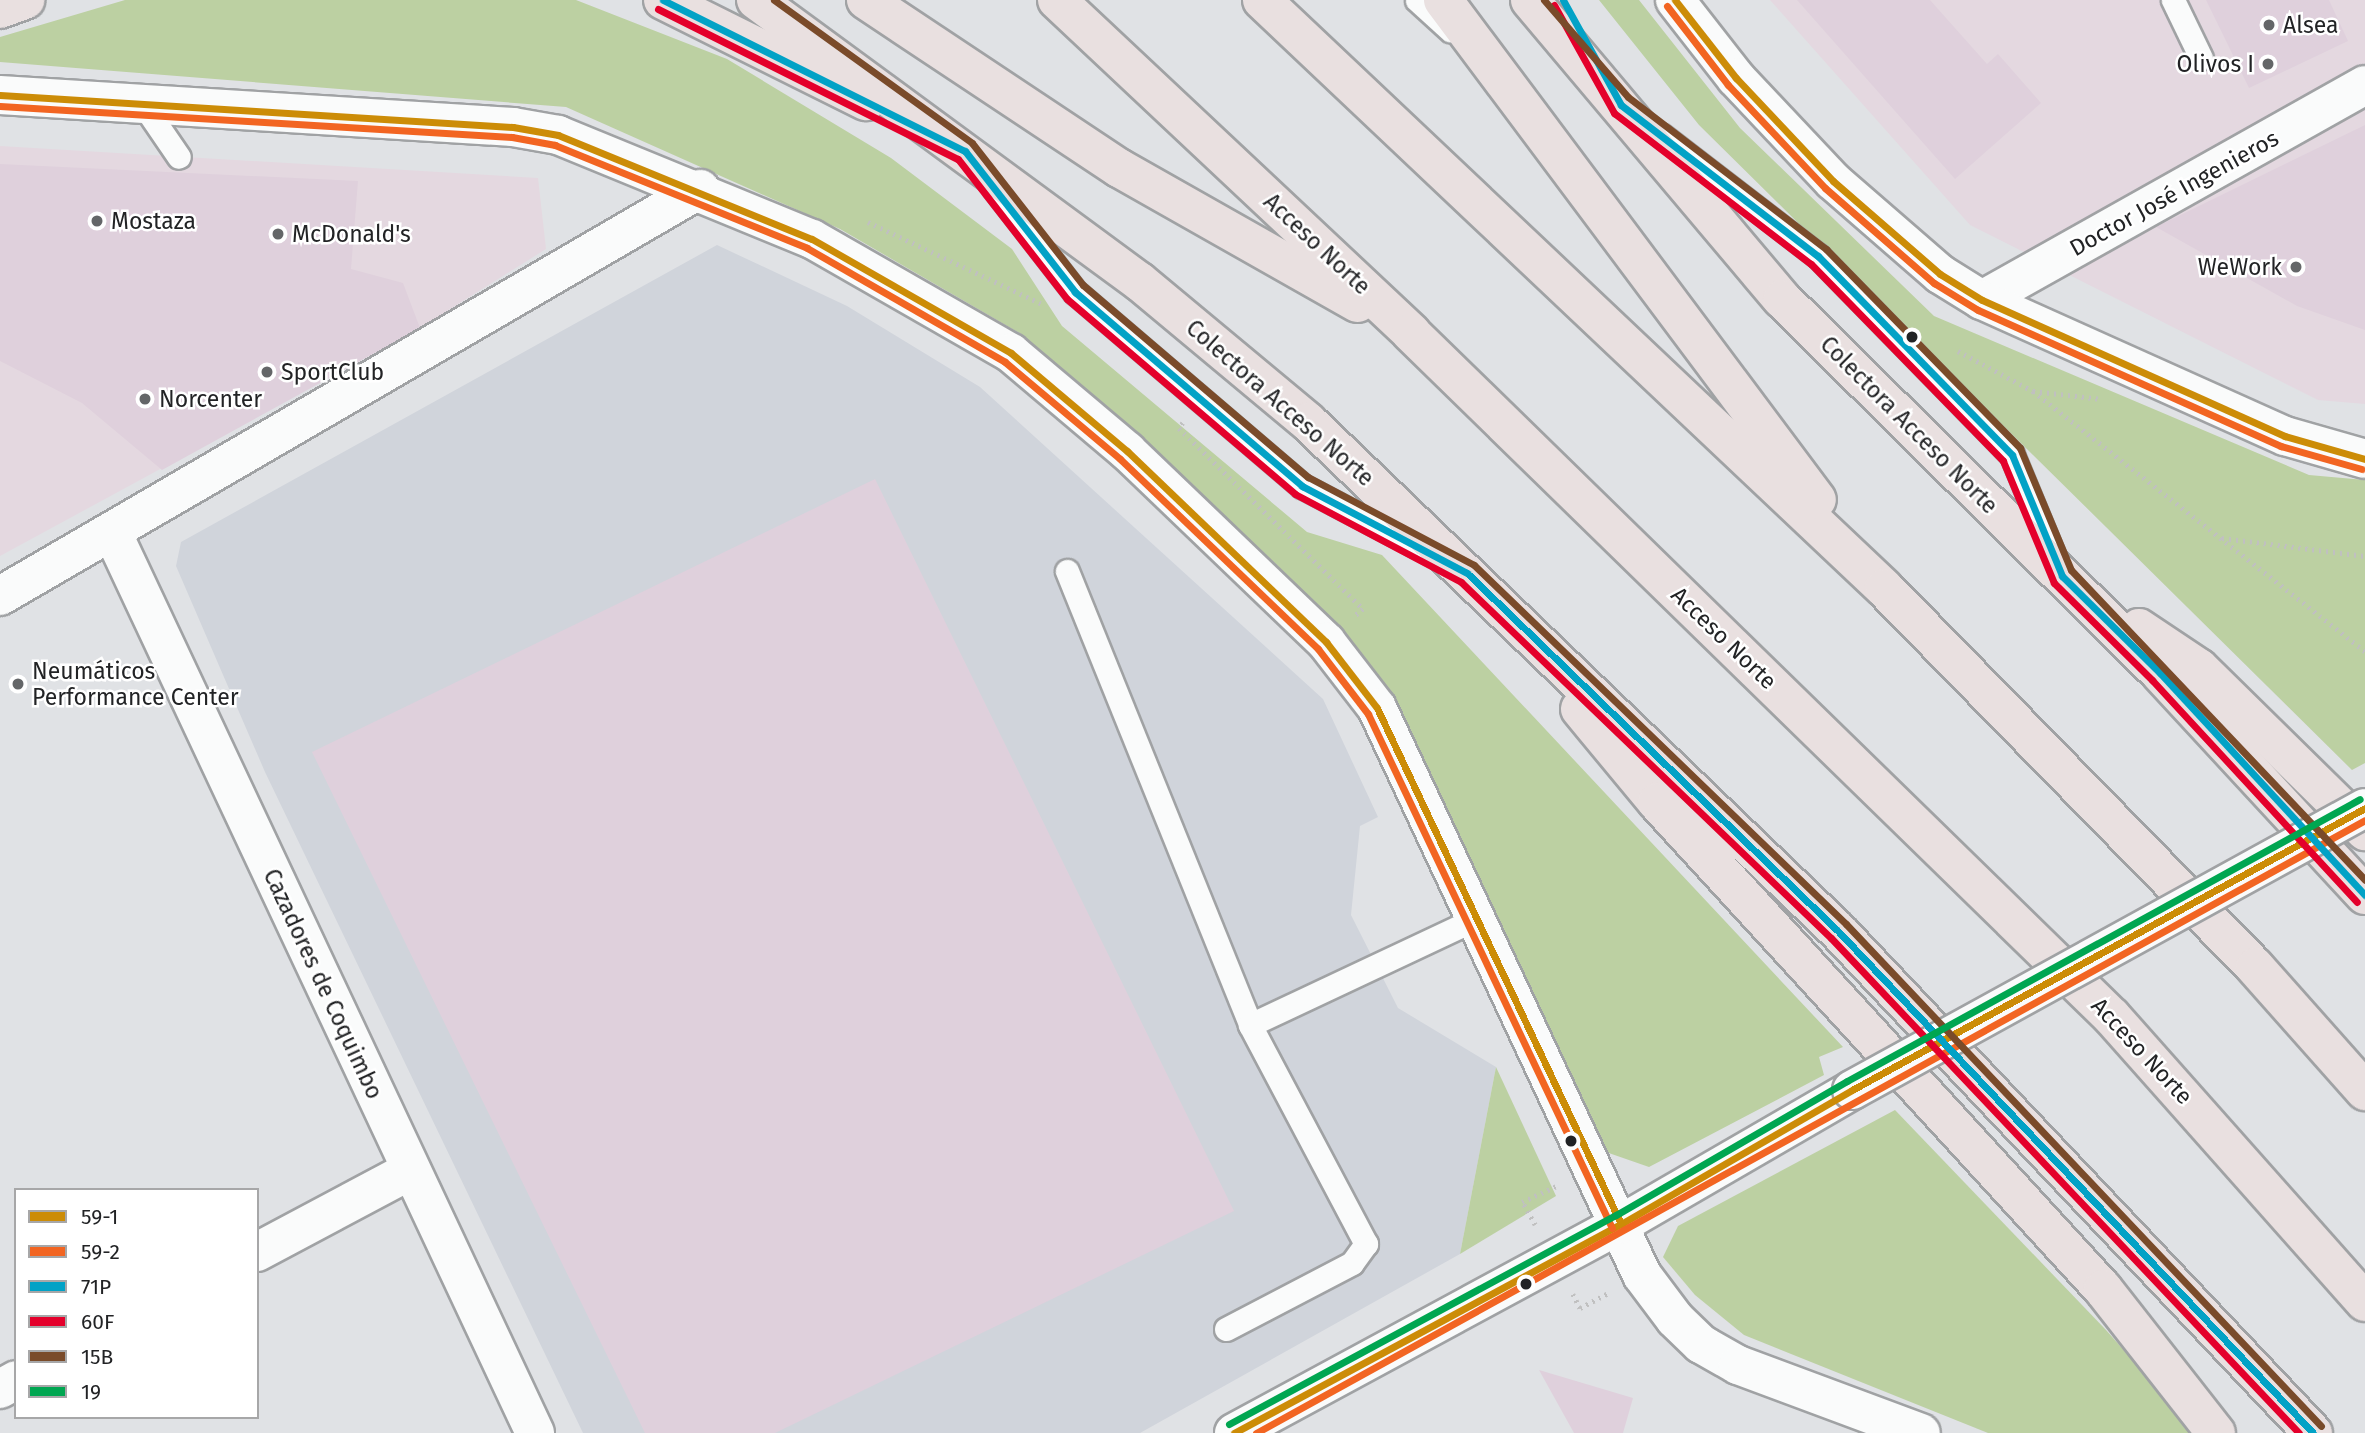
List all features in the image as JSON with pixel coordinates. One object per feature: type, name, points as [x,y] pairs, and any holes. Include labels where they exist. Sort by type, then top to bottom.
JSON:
[{"type":"highway","points":[[0,9],[25,0]]},
{"type":"highway","points":[[663,0],[965,150]]},
{"type":"highway","name":"Colectora Acceso Norte","points":[[756,0],[965,150],[1140,282],[1308,422],[1838,931],[2313,1433]]},
{"type":"highway","points":[[866,0],[1119,169],[1411,333]]},
{"type":"highway","name":"Acceso Norte","points":[[1057,0],[1411,333],[2112,1017],[2365,1302]]},
{"type":"highway","points":[[1262,0],[1884,588],[2255,967],[2365,1091]]},
{"type":"highway","points":[[1443,0],[1486,62],[1884,588]]},
{"type":"highway","name":"Colectora Acceso Norte","points":[[1530,0],[1782,299],[2160,673],[2365,895]]},
{"type":"highway","points":[[1563,0],[1621,105]]},
{"type":"highway","points":[[1467,573],[1657,802],[2103,1289],[2216,1433]]},
{"type":"highway","points":[[2062,576],[2199,668],[2365,831]]},
{"type":"street","points":[[1675,0],[1736,78],[1833,181],[1940,274],[1982,300],[2285,436],[2365,459]]},
{"type":"street","name":"Doctor José Ingenieros","points":[[1982,300],[2365,85]]},
{"type":"street","points":[[0,95],[513,127],[558,135],[700,189],[812,239],[1011,353],[1127,451],[1326,642],[1377,708],[1621,1224],[1642,1275],[1701,1344],[1738,1365],[1921,1433]]},
{"type":"street","points":[[0,596],[113,534],[700,189]]},
{"type":"street","name":"Cazadores de Coquimbo","points":[[113,534],[535,1433]]},
{"type":"street","points":[[1234,1433],[1621,1224],[1852,1090],[2365,808]]},
{"type":"street","points":[[259,1251],[411,1170]]},
{"type":"lane","points":[[1417,0],[1486,62]]},
{"type":"lane","points":[[2173,0],[2201,58]]},
{"type":"lane","points":[[142,103],[179,156]]},
{"type":"lane","points":[[1621,105],[1818,256],[2012,455],[2062,576]]},
{"type":"lane","points":[[965,150],[1075,292],[1302,486],[1467,573]]},
{"type":"lane","points":[[1067,571],[1250,1025],[1366,1244],[1352,1263],[1226,1329]]},
{"type":"lane","points":[[1250,1025],[1475,919]]},
{"type":"path","points":[[1904,344],[1919,331],[2033,391],[2365,651]]},
{"type":"path","points":[[2033,391],[2102,400],[2118,363]]},
{"type":"path","points":[[2221,538],[2365,556]]},
{"type":"shaded area","points":[[1770,0],[2365,0],[2365,404],[2318,400],[1970,225]]},
{"type":"shaded area","name":"Norcenter","points":[[0,146],[538,178],[546,249],[420,328],[0,556]]},
{"type":"shaded area","points":[[717,245],[847,306],[980,387],[1323,699],[1378,817],[1360,826],[1351,915],[1398,1008],[1496,1067],[1460,1254],[1140,1433],[583,1433],[265,772],[176,566],[181,542]]},
{"type":"green space","points":[[125,0],[576,0],[727,59],[891,158],[1012,249],[1062,326],[1307,532],[1382,555],[1843,1047],[1819,1057],[1824,1075],[1649,1167],[1603,1151],[1386,691],[1278,566],[1021,334],[840,229],[566,107],[0,62],[0,37]]},
{"type":"green space","points":[[1599,0],[1639,0],[1740,128],[1934,316],[2309,475],[2365,480],[2365,763],[2352,770],[1699,125]]},
{"type":"green space","points":[[1496,1067],[1556,1196],[1460,1254]]},
{"type":"green space","points":[[1895,1110],[2106,1330],[2197,1433],[1988,1433],[1744,1335],[1695,1295],[1663,1257],[1678,1226]]},
{"type":"building","points":[[1797,0],[1930,0],[1987,64],[1998,54],[2041,103],[1955,179]]},
{"type":"building","name":"Olivos I","points":[[2206,0],[2329,0],[2348,41],[2249,88]]},
{"type":"building","name":"WeWork","points":[[2365,125],[2365,330],[2297,306],[2156,227]]},
{"type":"building","name":"Norcenter","points":[[0,164],[358,181],[351,269],[403,283],[420,328],[162,470],[82,403],[0,361]]},
{"type":"building","points":[[875,479],[1234,1211],[775,1433],[645,1433],[312,752]]},
{"type":"building","points":[[1539,1370],[1633,1398],[1623,1433],[1574,1433]]},
{"type":"transit line","name":"71P","points":[[663,0],[965,151],[1075,292],[1302,486],[1467,573],[1838,931],[2313,1433]]},
{"type":"transit line","name":"15B","points":[[774,0],[972,143],[1083,285],[1308,477],[1474,565],[1846,924],[2321,1426]]},
{"type":"transit line","name":"15B","points":[[1544,0],[1628,97],[1826,249],[2020,448],[2071,570],[2365,880]]},
{"type":"transit line","name":"71P","points":[[1563,0],[1621,105],[1818,256],[2012,455],[2062,576],[2160,673],[2365,895]]},
{"type":"transit line","name":"59-1","points":[[1675,0],[1736,78],[1833,181],[1940,274],[1982,300],[2285,436],[2365,459]]},
{"type":"transit line","name":"60F","points":[[1554,5],[1614,113],[1811,264],[2003,461],[2054,583],[2152,680],[2357,902]]},
{"type":"transit line","name":"59-2","points":[[1667,6],[1728,85],[1825,188],[1934,283],[1978,310],[2281,446],[2362,469]]},
{"type":"transit line","name":"60F","points":[[658,9],[958,159],[1067,299],[1295,494],[1461,582],[1831,938],[2299,1433]]},
{"type":"transit line","name":"59-1","points":[[0,95],[513,127],[558,135],[812,239],[1011,353],[1127,451],[1326,642],[1377,708],[1621,1224]]},
{"type":"transit line","name":"59-2","points":[[0,106],[512,137],[555,145],[807,248],[1005,362],[1120,459],[1318,649],[1368,714],[1612,1228]]},
{"type":"transit line","name":"19","points":[[1229,1424],[1616,1215],[1847,1081],[2360,799]]},
{"type":"transit line","name":"59-1","points":[[1234,1433],[1621,1224],[1852,1090],[2365,808]]},
{"type":"transit line","name":"59-2","points":[[1256,1433],[2365,820]]},
{"type":"place","name":"Alsea","points":[[2269,25]]},
{"type":"place","name":"Olivos I","points":[[2268,64]]},
{"type":"place","name":"Mostaza","points":[[97,221]]},
{"type":"place","name":"McDonald's","points":[[278,234]]},
{"type":"place","name":"WeWork","points":[[2296,267]]},
{"type":"place","name":"SportClub","points":[[267,372]]},
{"type":"place","name":"Norcenter","points":[[145,399]]},
{"type":"place","name":"Neumáticos Performance Center","points":[[18,684]]}]
